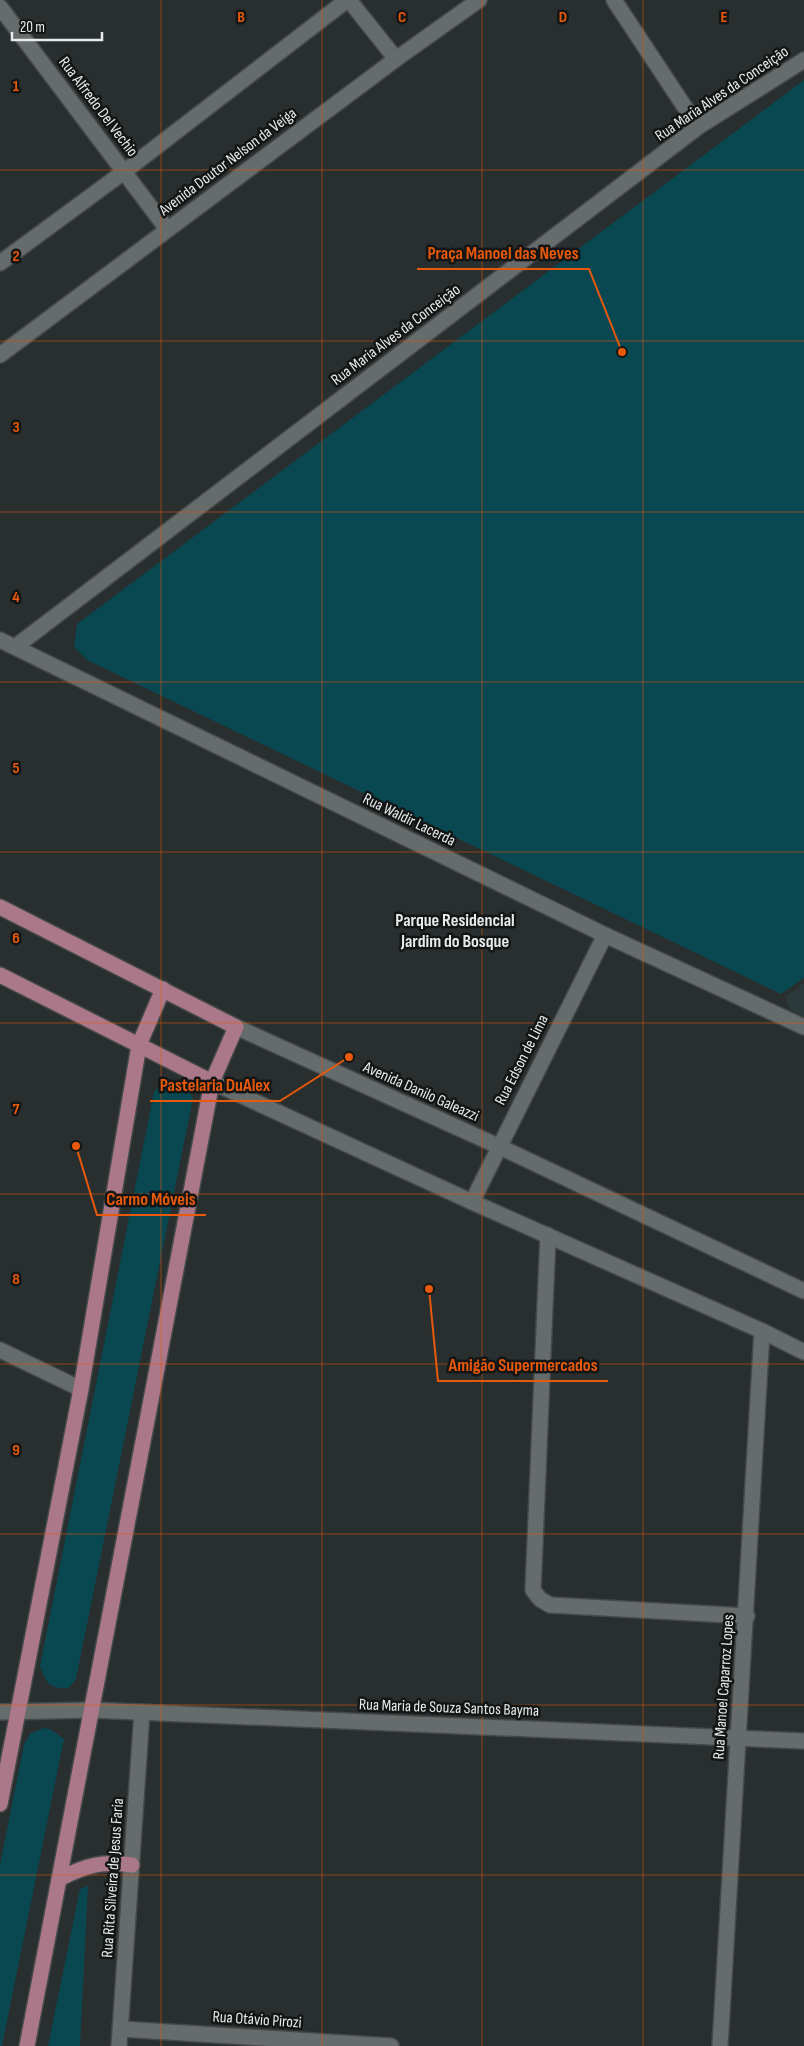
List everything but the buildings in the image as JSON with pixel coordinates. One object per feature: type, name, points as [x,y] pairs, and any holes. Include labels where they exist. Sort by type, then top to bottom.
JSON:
[{"type":"main road","name":"Avenida Danilo Galeazzi","points":[[0,907],[236,1027]]},
{"type":"main road","points":[[0,975],[212,1082]]},
{"type":"main road","points":[[0,1804],[81,1389],[140,1045],[163,989]]},
{"type":"main road","points":[[27,2046],[149,1402],[212,1082],[236,1027]]},
{"type":"main road","points":[[59,1878],[83,1867],[110,1863],[132,1865]]},
{"type":"street","points":[[0,263],[125,171],[348,0],[396,59]]},
{"type":"street","name":"Avenida Doutor Nelson da Veiga","points":[[0,355],[396,59],[480,0]]},
{"type":"street","points":[[614,0],[698,127]]},
{"type":"street","name":"Rua Alfredo Del Vechio","points":[[0,7],[167,229]]},
{"type":"street","name":"Rua Maria Alves da Conceição","points":[[15,647],[698,127],[804,60]]},
{"type":"street","name":"Rua Waldir Lacerda","points":[[0,640],[605,935],[804,1027]]},
{"type":"street","name":"Rua Edson de Lima","points":[[472,1202],[498,1146],[605,935]]},
{"type":"street","name":"Avenida Danilo Galeazzi","points":[[236,1027],[498,1146],[804,1291]]},
{"type":"street","points":[[212,1082],[472,1202],[762,1331],[804,1352]]},
{"type":"street","points":[[548,1235],[533,1590],[540,1599],[550,1605],[747,1616]]},
{"type":"street","name":"Rua Manoel Caparroz Lopes","points":[[720,2046],[747,1616],[762,1331]]},
{"type":"street","points":[[0,1350],[81,1389]]},
{"type":"street","name":"Rua Maria de Souza Santos Bayma","points":[[0,1712],[92,1710],[804,1741]]},
{"type":"street","name":"Rua Rita Silveira de Jesus Faria","points":[[120,2046],[142,1712]]},
{"type":"street","name":"Rua Otávio Pirozi","points":[[121,2029],[391,2046]]},
{"type":"shaded area","points":[[804,80],[804,978],[781,994],[87,660],[74,647],[77,624]]},
{"type":"shaded area","points":[[804,983],[804,1016],[791,1010],[785,997]]},
{"type":"shaded area","points":[[173,1079],[186,1088],[193,1098],[76,1679],[69,1688],[57,1688],[47,1681],[40,1666],[154,1092],[164,1082]]},
{"type":"shaded area","points":[[44,1728],[50,1729],[64,1739],[2,2046],[0,2046],[0,1865],[24,1744],[31,1733]]},
{"type":"shaded area","points":[[88,1886],[80,2046],[48,2046],[80,1889]]},
{"type":"place","name":"Praça Manoel das Neves","points":[[622,352]]},
{"type":"place","name":"Pastelaria DuAlex","points":[[349,1057]]},
{"type":"place","name":"Carmo Móveis","points":[[76,1146]]},
{"type":"place","name":"Amigão Supermercados","points":[[429,1289]]},
{"type":"district","name":"Parque Residencial Jardim do Bosque","points":[[455,930]]}]
